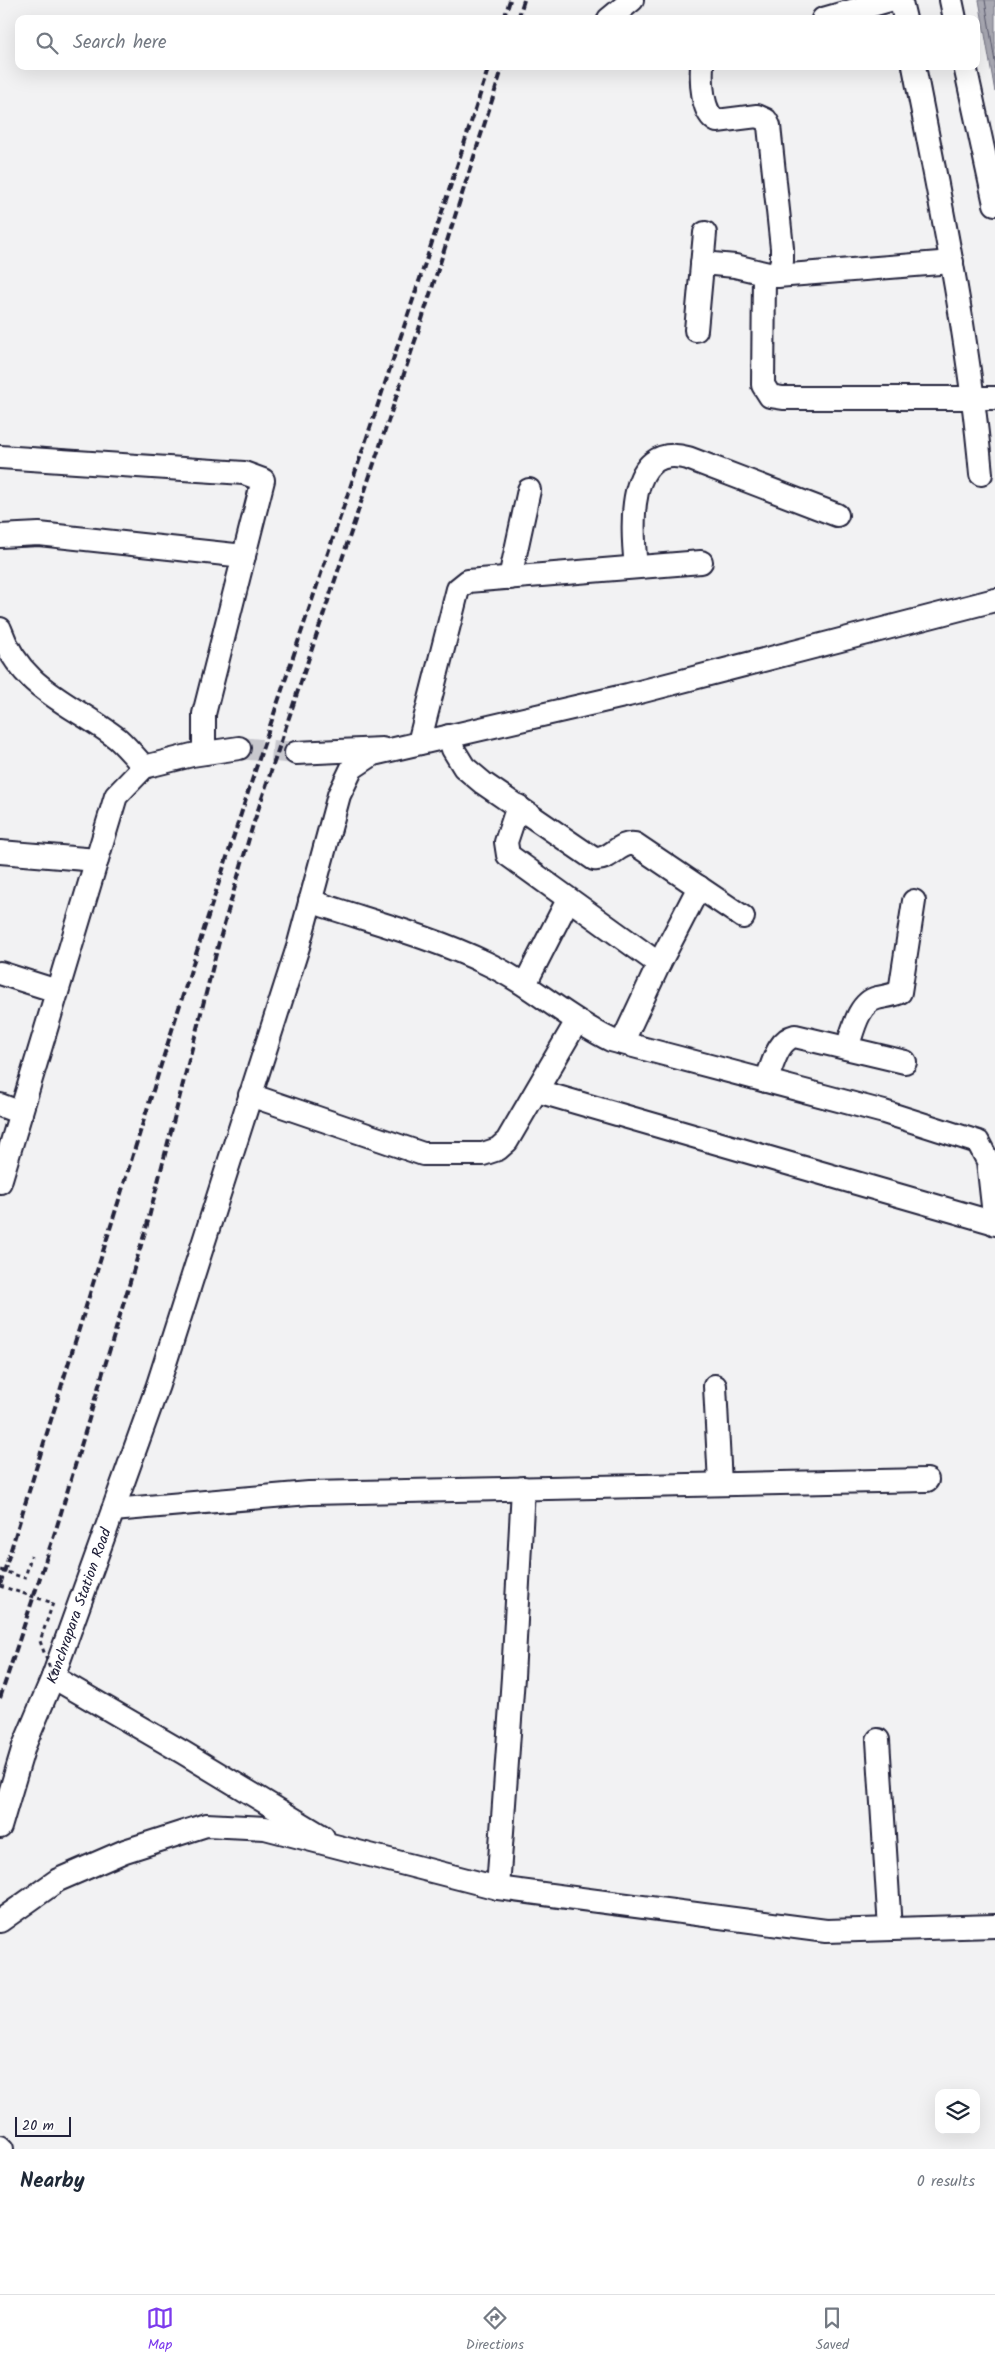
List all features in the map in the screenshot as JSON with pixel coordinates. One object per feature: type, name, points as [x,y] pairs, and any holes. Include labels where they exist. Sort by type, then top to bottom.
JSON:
[{"type":"street","points":[[614,15],[632,0]]},
{"type":"street","points":[[837,15],[890,0]]},
{"type":"street","points":[[896,0],[901,2],[903,15]]},
{"type":"street","points":[[951,0],[954,15]]},
{"type":"street","points":[[702,70],[706,108],[713,119],[717,121],[756,116],[766,120],[769,126],[782,248],[782,261],[770,275],[763,385],[770,396],[783,398],[985,399]]},
{"type":"street","points":[[915,70],[952,262],[985,399],[980,474]]},
{"type":"street","points":[[966,70],[995,204]]},
{"type":"street","points":[[696,330],[705,233]]},
{"type":"street","points":[[702,264],[735,266],[770,275],[952,262]]},
{"type":"street","points":[[636,567],[632,535],[633,506],[639,483],[654,462],[665,456],[676,455],[688,458],[837,515]]},
{"type":"street","points":[[0,457],[244,472],[263,480],[204,714],[204,753]]},
{"type":"street","points":[[510,578],[529,490]]},
{"type":"street","points":[[0,536],[39,534],[244,556]]},
{"type":"street","points":[[419,743],[458,589],[468,582],[701,562]]},
{"type":"street","points":[[296,753],[395,748],[419,743],[628,694],[995,600]]},
{"type":"street","points":[[0,629],[5,643],[18,666],[42,690],[118,740],[144,767]]},
{"type":"street","points":[[449,736],[455,754],[464,767],[594,859],[606,858],[626,844],[635,844],[743,917]]},
{"type":"street","points":[[0,1182],[10,1109],[57,990],[116,796],[144,767],[204,753],[239,748]]},
{"type":"street","name":"Kanchrapara Station Road","points":[[0,1826],[24,1746],[53,1677],[158,1385],[310,901],[339,795],[352,768],[373,754],[395,748]]},
{"type":"street","points":[[518,806],[506,842],[508,856],[659,964]]},
{"type":"street","points":[[0,852],[96,860]]},
{"type":"street","points":[[622,1043],[659,964],[699,887]]},
{"type":"street","points":[[525,984],[568,900]]},
{"type":"street","points":[[310,901],[452,948],[486,963],[525,984],[577,1021],[612,1040],[884,1112],[978,1142],[988,1161],[995,1223],[537,1091]]},
{"type":"street","points":[[847,1048],[860,1014],[867,1004],[876,998],[892,996],[900,992],[914,901]]},
{"type":"street","points":[[0,973],[57,990]]},
{"type":"street","points":[[250,1095],[423,1154],[439,1156],[484,1154],[498,1149],[508,1141],[577,1021]]},
{"type":"street","points":[[766,1081],[781,1044],[787,1038],[803,1036],[905,1062]]},
{"type":"street","points":[[715,1386],[720,1484]]},
{"type":"street","points":[[113,1510],[309,1493],[927,1480]]},
{"type":"street","points":[[498,1888],[513,1677],[523,1488]]},
{"type":"street","points":[[53,1677],[201,1762],[340,1848]]},
{"type":"street","points":[[878,1740],[890,1929]]},
{"type":"street","points":[[0,1921],[58,1880],[125,1851],[206,1825],[265,1828],[498,1888],[826,1931],[995,1926]]},
{"type":"path","points":[[0,1570],[25,1578],[32,1556]]},
{"type":"path","points":[[0,1586],[53,1603],[40,1641],[53,1677]]},
{"type":"water","points":[[979,0],[995,0],[995,92]]},
{"type":"tunnel","points":[[239,748],[296,753]]},
{"type":"railway","points":[[505,15],[510,0]]},
{"type":"railway","points":[[519,15],[524,0]]},
{"type":"railway","points":[[0,1585],[221,875],[432,243],[488,70]]},
{"type":"railway","points":[[0,1698],[57,1526],[147,1225],[219,942],[252,828],[417,335],[502,70]]}]
